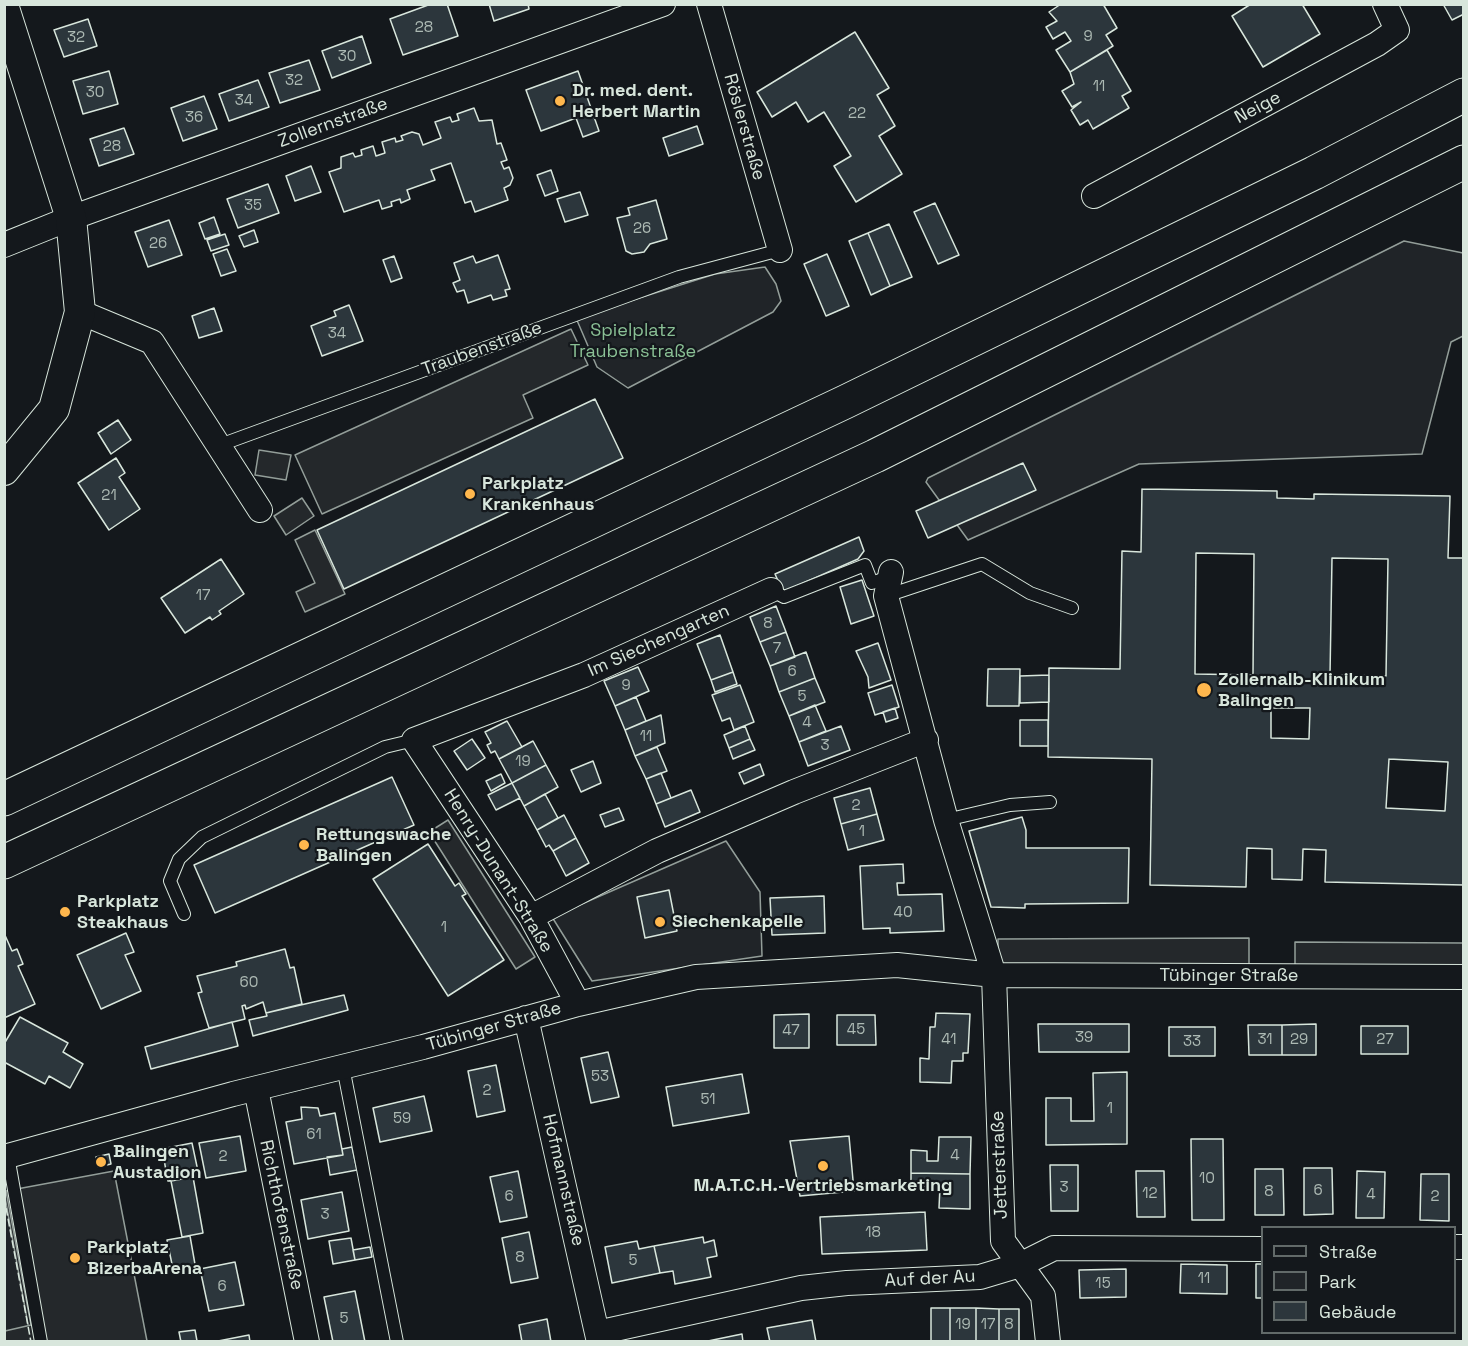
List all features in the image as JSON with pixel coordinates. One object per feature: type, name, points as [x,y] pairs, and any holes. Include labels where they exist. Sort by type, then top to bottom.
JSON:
[{"type":"highway","points":[[4,799],[845,402],[1314,173],[1464,95]]},
{"type":"highway","points":[[4,862],[875,456],[1352,220],[1464,162]]},
{"type":"highway","points":[[1352,220],[1416,206],[1464,190]]},
{"type":"street","name":"Zollernstraße","points":[[4,245],[71,218],[663,4]]},
{"type":"street","name":"Röslerstraße","points":[[709,4],[780,250]]},
{"type":"street","name":"Neige","points":[[1094,196],[1377,44],[1397,30],[1385,4]]},
{"type":"street","points":[[4,8],[71,218],[81,312],[54,409],[4,470]]},
{"type":"street","points":[[81,312],[152,342],[260,510]]},
{"type":"street","points":[[889,581],[946,820],[994,975]]},
{"type":"street","name":"Im Siechengarten","points":[[414,740],[584,675],[771,590]]},
{"type":"street","name":"Henry-Dunant-Straße","points":[[414,740],[531,917],[578,1004]]},
{"type":"street","points":[[531,917],[657,851],[794,792],[926,740]]},
{"type":"street","name":"Tübinger Straße","points":[[6,1156],[578,1004],[696,977],[897,965],[994,975],[1464,977]]},
{"type":"street","name":"Jetterstraße","points":[[994,975],[1003,1241],[1043,1296],[1048,1341]]},
{"type":"street","name":"Hofmannstraße","points":[[526,1018],[598,1337]]},
{"type":"street","name":"Richthofenstraße","points":[[255,1089],[307,1341]]},
{"type":"street","name":"Auf der Au","points":[[598,1337],[801,1288],[847,1283],[980,1277],[1020,1265],[1054,1248],[1261,1249]]},
{"type":"lane","name":"Traubenstraße","points":[[220,445],[679,277],[780,250]]},
{"type":"lane","points":[[889,581],[982,564],[1030,593],[1072,608]]},
{"type":"lane","name":"Im Siechengarten","points":[[771,590],[784,597],[865,565],[872,583],[889,581]]},
{"type":"lane","points":[[184,914],[170,882],[179,859],[202,837],[386,747],[414,740]]},
{"type":"lane","points":[[946,820],[1010,805],[1050,802]]},
{"type":"lane","points":[[343,1067],[397,1341]]},
{"type":"lane","points":[[6,1156],[40,1341]]},
{"type":"green space","points":[[1404,241],[1463,253],[1463,336],[1451,342],[1422,454],[1139,464],[968,540],[926,482],[928,478]]},
{"type":"green space","name":"Spielplatz Traubenstraße","points":[[765,267],[776,284],[781,301],[773,312],[628,388],[597,367],[576,318],[715,274]]},
{"type":"green space","points":[[726,841],[760,892],[762,956],[592,981],[552,917]]},
{"type":"green space","points":[[5,1197],[31,1341],[5,1341]]},
{"type":"shaded area","points":[[571,329],[588,365],[523,395],[533,418],[322,514],[295,455]]},
{"type":"shaded area","points":[[259,450],[291,455],[286,480],[255,475]]},
{"type":"shaded area","points":[[302,498],[314,516],[286,535],[274,516]]},
{"type":"shaded area","points":[[315,530],[345,594],[305,612],[296,592],[315,583],[295,540]]},
{"type":"shaded area","points":[[448,820],[535,957],[516,969],[429,832]]},
{"type":"shaded area","points":[[1249,938],[1249,970],[998,971],[998,939]]},
{"type":"shaded area","points":[[1295,942],[1463,943],[1463,969],[1295,968]]},
{"type":"shaded area","name":"Parkplatz BizerbaArena","points":[[114,1171],[147,1341],[5,1342],[5,1331],[31,1325],[6,1191]]},
{"type":"building","points":[[431,4],[447,4],[458,36],[403,55],[390,19]]},
{"type":"building","points":[[489,4],[528,4],[529,9],[494,21]]},
{"type":"building","points":[[1061,4],[1103,4],[1117,28],[1106,35],[1113,46],[1070,72],[1056,50],[1071,41],[1065,32],[1053,39],[1046,27],[1057,21],[1049,12]]},
{"type":"building","points":[[1251,4],[1302,4],[1320,34],[1263,67],[1232,16]]},
{"type":"building","points":[[1443,4],[1464,4],[1464,14],[1452,20]]},
{"type":"building","points":[[88,19],[97,46],[64,57],[54,30]]},
{"type":"building","points":[[855,32],[889,88],[877,95],[895,126],[879,136],[902,174],[856,202],[834,166],[851,156],[824,112],[808,122],[796,102],[772,117],[757,92]]},
{"type":"building","points":[[362,36],[371,63],[332,78],[322,51]]},
{"type":"building","points":[[1107,50],[1131,91],[1122,96],[1129,108],[1093,129],[1088,120],[1080,125],[1071,110],[1081,102],[1072,107],[1062,91],[1074,84],[1070,72]]},
{"type":"building","points":[[309,60],[320,90],[280,103],[269,73]]},
{"type":"building","points":[[109,71],[118,104],[83,114],[73,81]]},
{"type":"building","name":"Dr. med. dent. Herbert Martin","points":[[578,71],[599,131],[583,137],[576,118],[541,131],[526,90]]},
{"type":"building","points":[[258,80],[269,107],[229,121],[219,94]]},
{"type":"building","points":[[204,96],[217,129],[183,141],[171,108]]},
{"type":"building","points":[[474,108],[479,121],[492,120],[497,144],[501,143],[507,160],[501,162],[504,169],[509,167],[513,178],[510,185],[504,188],[508,200],[475,212],[471,201],[465,203],[451,163],[431,170],[435,180],[407,190],[410,199],[401,203],[400,199],[391,202],[392,206],[382,209],[379,200],[344,212],[329,172],[341,168],[341,157],[353,153],[355,157],[362,155],[361,150],[373,146],[376,156],[385,153],[382,142],[395,138],[396,142],[403,140],[401,136],[412,132],[419,134],[423,145],[441,138],[435,122],[450,117],[452,122],[459,120],[457,114]]},
{"type":"building","points":[[697,126],[703,144],[669,156],[663,138]]},
{"type":"building","points":[[124,128],[134,154],[99,166],[90,139]]},
{"type":"building","points":[[311,166],[321,192],[295,201],[286,176]]},
{"type":"building","points":[[551,170],[558,191],[545,196],[537,175]]},
{"type":"building","points":[[268,184],[279,213],[238,228],[227,199]]},
{"type":"building","points":[[580,192],[588,215],[565,222],[557,199]]},
{"type":"building","points":[[656,200],[667,239],[650,244],[644,252],[632,254],[626,251],[617,218],[630,215],[628,208]]},
{"type":"building","points":[[935,203],[959,255],[938,264],[914,212]]},
{"type":"building","points":[[214,217],[220,234],[205,239],[199,223]]},
{"type":"building","points":[[169,220],[182,255],[148,267],[135,232]]},
{"type":"building","points":[[889,224],[912,277],[890,286],[868,233]]},
{"type":"building","points":[[254,230],[258,242],[244,247],[239,236]]},
{"type":"building","points":[[868,233],[890,286],[871,295],[849,241]]},
{"type":"building","points":[[225,234],[229,245],[211,251],[207,240]]},
{"type":"building","points":[[227,249],[236,271],[221,276],[213,254]]},
{"type":"building","points":[[827,254],[849,306],[826,316],[804,264]]},
{"type":"building","points":[[498,255],[510,289],[505,290],[507,296],[493,300],[491,295],[468,303],[464,290],[457,292],[453,283],[460,280],[454,263],[473,256],[476,263]]},
{"type":"building","points":[[394,256],[402,278],[391,282],[383,260]]},
{"type":"building","points":[[349,305],[363,341],[322,356],[311,326],[336,316],[334,311]]},
{"type":"building","points":[[214,308],[222,331],[199,338],[192,316]]},
{"type":"building","name":"Parkplatz Krankenhaus","points":[[595,399],[623,458],[344,589],[317,530]]},
{"type":"building","points":[[118,420],[131,440],[111,454],[98,433]]},
{"type":"building","points":[[116,458],[125,473],[119,477],[140,509],[109,530],[78,483]]},
{"type":"building","points":[[1023,463],[1036,490],[928,538],[916,511]]},
{"type":"building","points":[[1142,489],[1277,491],[1277,498],[1314,499],[1314,494],[1450,496],[1448,558],[1464,558],[1464,885],[1325,882],[1326,850],[1303,849],[1302,880],[1272,879],[1272,849],[1247,848],[1246,887],[1150,885],[1152,759],[1048,757],[1049,668],[1120,669],[1122,551],[1141,552]],"holes":[[[1196,553],[1254,554],[1253,675],[1195,674]],[[1332,558],[1388,559],[1386,676],[1330,675]],[[1271,708],[1310,708],[1309,739],[1271,738]],[[1389,759],[1448,762],[1445,811],[1386,808]]]},
{"type":"building","points":[[859,537],[864,551],[858,559],[783,592],[775,574]]},
{"type":"building","points":[[221,559],[244,594],[219,611],[221,614],[212,620],[210,617],[185,633],[161,598]]},
{"type":"building","points":[[862,580],[874,616],[851,624],[840,587]]},
{"type":"building","points":[[776,606],[786,632],[760,642],[750,617]]},
{"type":"building","points":[[786,632],[795,657],[770,666],[760,642]]},
{"type":"building","points":[[720,635],[733,672],[711,680],[697,644]]},
{"type":"building","points":[[878,643],[891,680],[869,688],[868,677],[856,651]]},
{"type":"building","points":[[806,652],[815,678],[779,692],[770,666]]},
{"type":"building","points":[[638,667],[649,691],[615,706],[604,681]]},
{"type":"building","points":[[988,669],[1020,669],[1019,706],[987,706]]},
{"type":"building","points":[[733,672],[737,684],[715,692],[711,680]]},
{"type":"building","points":[[1049,675],[1049,702],[1020,703],[1020,676]]},
{"type":"building","points":[[815,678],[825,702],[789,716],[779,692]]},
{"type":"building","points":[[740,685],[754,722],[734,730],[730,718],[722,721],[712,695]]},
{"type":"building","points":[[892,685],[899,707],[875,715],[868,693]]},
{"type":"building","points":[[636,697],[646,721],[625,730],[615,706]]},
{"type":"building","points":[[815,705],[826,731],[799,742],[789,716]]},
{"type":"building","points":[[895,708],[898,718],[886,722],[883,712]]},
{"type":"building","points":[[661,715],[665,743],[635,756],[625,730]]},
{"type":"building","points":[[1020,720],[1048,720],[1048,746],[1020,746]]},
{"type":"building","points":[[507,721],[522,747],[499,759],[495,751],[491,753],[487,745],[491,743],[485,732]]},
{"type":"building","points":[[745,726],[750,739],[729,748],[724,735]]},
{"type":"building","points":[[841,726],[850,750],[808,766],[799,742]]},
{"type":"building","points":[[472,739],[485,758],[467,770],[454,751]]},
{"type":"building","points":[[750,739],[755,750],[733,759],[729,748]]},
{"type":"building","points":[[533,741],[546,765],[512,783],[499,759]]},
{"type":"building","points":[[657,747],[667,771],[646,779],[635,756]]},
{"type":"building","points":[[593,761],[601,783],[581,792],[571,770]]},
{"type":"building","points":[[760,764],[764,775],[744,784],[739,773]]},
{"type":"building","points":[[546,765],[558,787],[524,806],[512,783]]},
{"type":"building","points":[[661,773],[671,798],[656,804],[646,779]]},
{"type":"building","points":[[501,774],[505,783],[491,791],[486,781]]},
{"type":"building","name":"Rettungswache Balingen","points":[[392,777],[414,825],[215,913],[194,865]]},
{"type":"building","points":[[512,783],[520,798],[496,810],[488,795]]},
{"type":"building","points":[[870,788],[877,814],[841,824],[834,798]]},
{"type":"building","points":[[691,790],[700,812],[665,827],[656,804]]},
{"type":"building","points":[[545,794],[558,818],[537,830],[524,806]]},
{"type":"building","points":[[619,808],[624,820],[605,827],[600,815]]},
{"type":"building","points":[[877,814],[884,840],[848,850],[841,824]]},
{"type":"building","points":[[564,815],[576,838],[553,851],[549,845],[546,847],[537,830]]},
{"type":"building","points":[[1022,817],[1026,830],[1026,848],[1129,848],[1128,903],[1025,904],[1025,908],[991,907],[969,831]]},
{"type":"building","points":[[576,838],[589,863],[566,876],[553,851]]},
{"type":"building","points":[[428,844],[455,886],[459,883],[466,894],[462,896],[504,960],[448,996],[373,879]]},
{"type":"building","points":[[903,864],[904,883],[897,883],[898,895],[942,894],[944,931],[890,933],[890,928],[863,929],[860,866]]},
{"type":"building","points":[[669,890],[677,931],[645,938],[637,897]]},
{"type":"building","points":[[824,896],[825,933],[772,935],[770,898]]},
{"type":"building","points":[[4,933],[12,951],[17,949],[23,964],[18,966],[35,1004],[4,1018]]},
{"type":"building","points":[[126,933],[134,952],[125,955],[141,991],[101,1009],[77,955]]},
{"type":"building","points":[[285,949],[290,968],[294,967],[302,1004],[266,1013],[263,1002],[246,1009],[245,1005],[242,1006],[245,1019],[209,1028],[198,993],[202,992],[197,976],[237,966],[236,962]]},
{"type":"building","points":[[344,995],[348,1010],[253,1036],[249,1020],[267,1016],[266,1013]]},
{"type":"building","points":[[936,1013],[970,1014],[968,1053],[963,1053],[963,1061],[952,1061],[951,1083],[920,1082],[920,1058],[929,1059],[930,1027],[935,1027]]},
{"type":"building","points":[[809,1014],[809,1048],[774,1048],[774,1015]]},
{"type":"building","points":[[837,1015],[875,1015],[876,1045],[837,1045]]},
{"type":"building","points":[[20,1017],[68,1043],[63,1052],[83,1064],[70,1088],[49,1076],[45,1084],[4,1062],[4,1044]]},
{"type":"building","points":[[232,1022],[238,1046],[151,1069],[145,1047]]},
{"type":"building","points":[[1038,1024],[1129,1024],[1129,1052],[1039,1052]]},
{"type":"building","points":[[1316,1024],[1316,1055],[1282,1055],[1282,1025]]},
{"type":"building","points":[[1248,1025],[1282,1025],[1282,1055],[1249,1055]]},
{"type":"building","points":[[1361,1026],[1408,1026],[1408,1054],[1361,1054]]},
{"type":"building","points":[[1169,1027],[1215,1027],[1215,1056],[1169,1056]]},
{"type":"building","points":[[608,1052],[619,1097],[591,1103],[581,1058]]},
{"type":"building","points":[[496,1065],[505,1111],[477,1117],[468,1071]]},
{"type":"building","points":[[1127,1072],[1127,1144],[1046,1145],[1046,1098],[1071,1098],[1071,1121],[1094,1121],[1093,1073]]},
{"type":"building","points":[[742,1074],[749,1113],[673,1126],[666,1087]]},
{"type":"building","points":[[424,1096],[432,1131],[380,1142],[373,1108]]},
{"type":"building","points":[[301,1107],[318,1108],[320,1116],[335,1113],[343,1155],[294,1164],[286,1122],[302,1119]]},
{"type":"building","points":[[240,1136],[246,1171],[206,1178],[199,1143]]},
{"type":"building","name":"M.A.T.C.H.-Vertriebsmarketing","points":[[849,1136],[854,1191],[800,1196],[790,1141]]},
{"type":"building","points":[[939,1137],[971,1137],[970,1174],[911,1173],[911,1150],[927,1151],[927,1161],[938,1161]]},
{"type":"building","points":[[1191,1139],[1223,1139],[1224,1220],[1192,1220]]},
{"type":"building","points":[[192,1143],[199,1176],[168,1181],[162,1149]]},
{"type":"building","points":[[352,1147],[357,1170],[330,1175],[327,1157],[343,1155],[342,1149]]},
{"type":"building","points":[[109,1154],[111,1164],[98,1167],[96,1157]]},
{"type":"building","points":[[1050,1165],[1078,1165],[1078,1211],[1051,1211]]},
{"type":"building","points":[[1304,1168],[1332,1168],[1333,1214],[1304,1215]]},
{"type":"building","points":[[1255,1169],[1283,1169],[1284,1215],[1255,1215]]},
{"type":"building","points":[[518,1171],[527,1217],[500,1222],[490,1177]]},
{"type":"building","points":[[1136,1171],[1164,1171],[1165,1217],[1137,1217]]},
{"type":"building","points":[[1357,1171],[1385,1172],[1384,1218],[1356,1218]]},
{"type":"building","points":[[911,1173],[970,1174],[970,1209],[939,1208],[940,1186],[911,1186]]},
{"type":"building","points":[[1421,1174],[1449,1174],[1449,1221],[1420,1220]]},
{"type":"building","points":[[193,1177],[203,1233],[182,1237],[171,1181]]},
{"type":"building","points":[[342,1192],[349,1231],[308,1239],[301,1200]]},
{"type":"building","points":[[925,1212],[927,1250],[822,1254],[820,1217]]},
{"type":"building","points":[[529,1232],[538,1278],[511,1283],[502,1238]]},
{"type":"building","points":[[190,1236],[196,1270],[174,1274],[167,1240]]},
{"type":"building","points":[[703,1237],[704,1243],[714,1240],[717,1256],[707,1258],[711,1277],[675,1284],[673,1271],[660,1273],[654,1246]]},
{"type":"building","points":[[351,1238],[355,1260],[333,1264],[329,1241]]},
{"type":"building","points":[[637,1241],[639,1249],[654,1246],[660,1273],[612,1283],[605,1247]]},
{"type":"building","points":[[370,1247],[372,1257],[355,1260],[353,1250]]},
{"type":"building","points":[[235,1262],[244,1305],[209,1311],[200,1269]]},
{"type":"building","points":[[1181,1264],[1227,1265],[1227,1294],[1180,1293]]},
{"type":"building","points":[[1256,1264],[1261,1264],[1261,1298],[1256,1298]]},
{"type":"building","points":[[1126,1269],[1126,1297],[1080,1298],[1079,1270]]},
{"type":"building","points":[[355,1291],[365,1342],[333,1342],[324,1297]]},
{"type":"building","points":[[931,1308],[950,1308],[950,1342],[931,1342]]},
{"type":"building","points":[[950,1308],[976,1308],[976,1342],[950,1342]]},
{"type":"building","points":[[976,1308],[999,1309],[999,1342],[976,1342]]},
{"type":"building","points":[[999,1309],[1019,1309],[1019,1342],[999,1342]]},
{"type":"building","points":[[547,1319],[551,1342],[522,1342],[519,1325]]},
{"type":"building","points":[[812,1320],[816,1342],[770,1342],[767,1328]]},
{"type":"building","points":[[195,1330],[197,1341],[181,1342],[179,1332]]},
{"type":"building","points":[[742,1334],[743,1342],[708,1342],[708,1341]]},
{"type":"building","points":[[249,1335],[250,1342],[213,1342]]},
{"type":"fence","points":[[4,1197],[31,1342]]},
{"type":"place","name":"Dr. med. dent. Herbert Martin","points":[[560,101]]},
{"type":"place","name":"Parkplatz Krankenhaus","points":[[470,494]]},
{"type":"place","name":"Zollernalb-Klinikum Balingen","points":[[1204,690]]},
{"type":"place","name":"Rettungswache Balingen","points":[[304,845]]},
{"type":"place","name":"Parkplatz Steakhaus","points":[[65,912]]},
{"type":"place","name":"Siechenkapelle","points":[[660,922]]},
{"type":"place","name":"Balingen Austadion","points":[[101,1162]]},
{"type":"place","name":"M.A.T.C.H.-Vertriebsmarketing","points":[[823,1166]]},
{"type":"place","name":"Parkplatz BizerbaArena","points":[[75,1258]]}]
